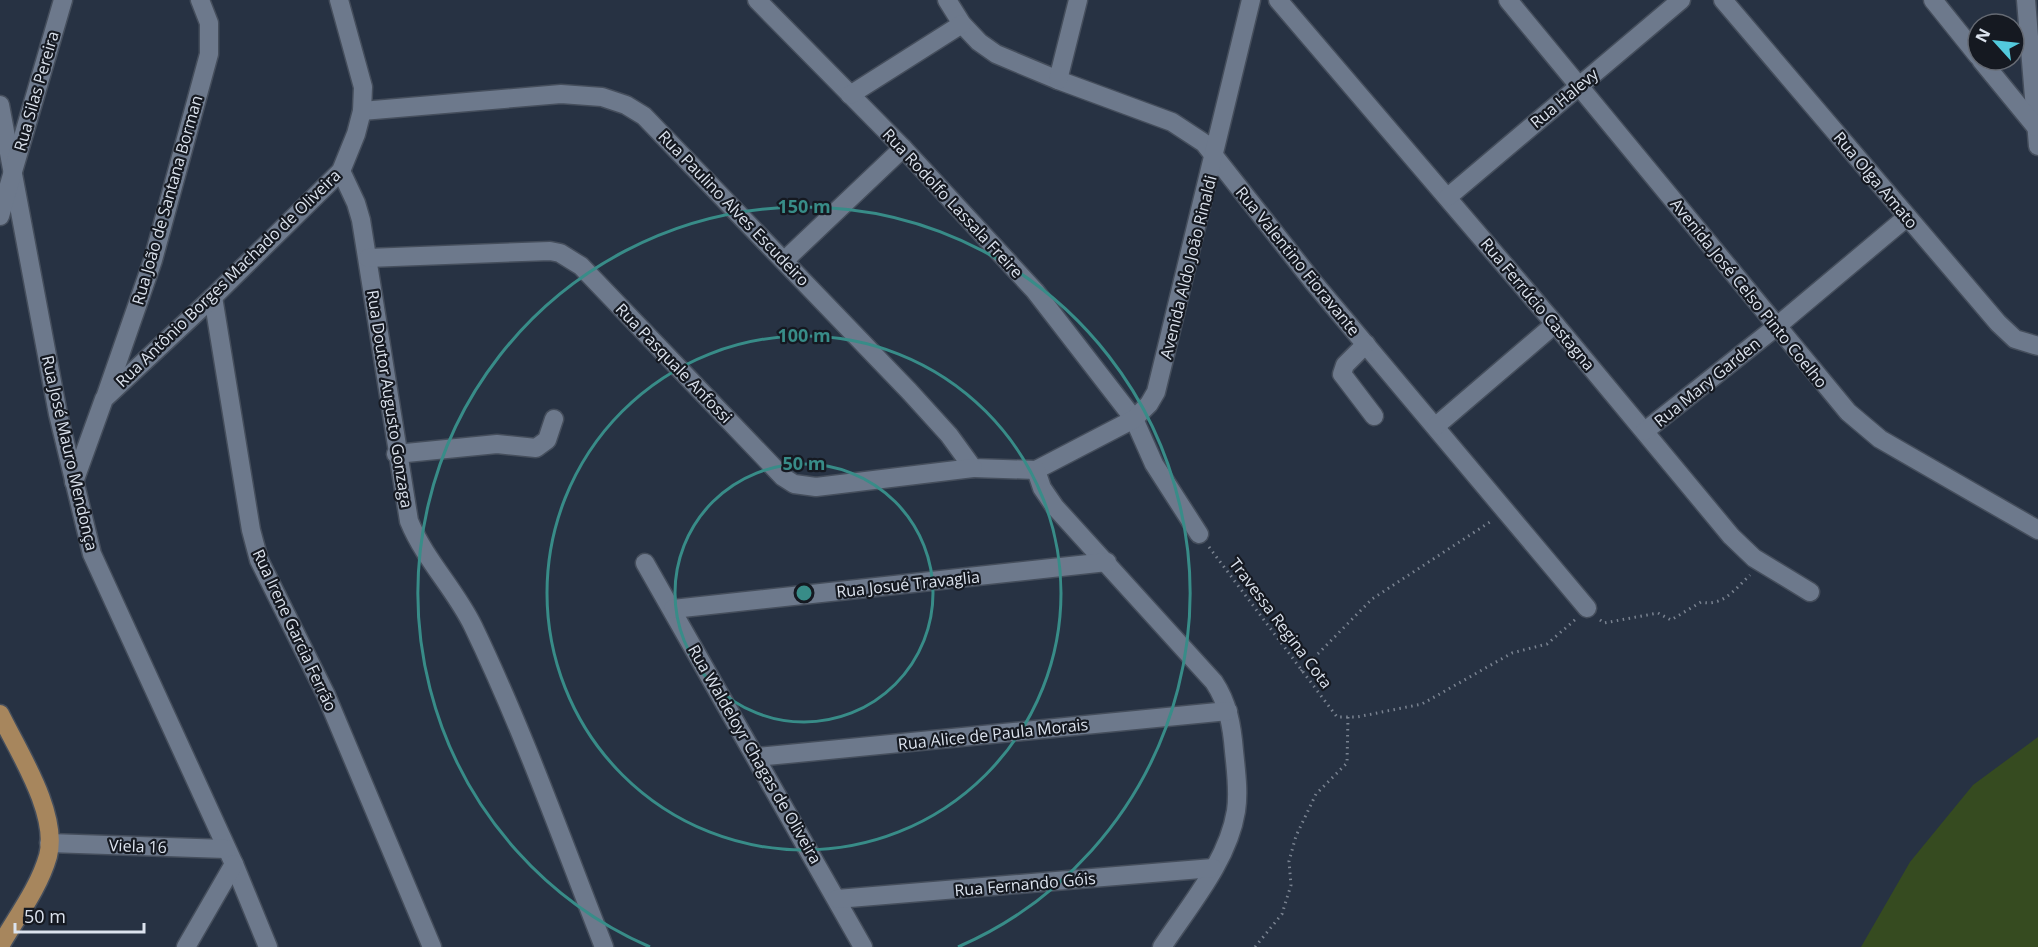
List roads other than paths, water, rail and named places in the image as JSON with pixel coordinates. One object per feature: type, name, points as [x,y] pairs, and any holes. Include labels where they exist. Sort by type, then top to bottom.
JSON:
[{"type":"main road","points":[[0,714],[36,787],[48,825],[50,843],[39,877],[0,946]]},
{"type":"street","name":"Rua Silas Pereira","points":[[0,216],[63,0]]},
{"type":"street","name":"Rua João de Santana Borman","points":[[104,399],[153,260],[209,54],[210,29],[200,0]]},
{"type":"street","name":"Rua Antônio Borges Machado de Oliveira","points":[[74,482],[104,399],[213,297],[341,171],[356,134],[362,111],[361,78],[339,0]]},
{"type":"street","name":"Rua Rodolfo Lassala Freire","points":[[757,0],[903,148],[1035,291],[1134,419],[1154,464],[1199,534]]},
{"type":"street","name":"Rua Valentino Fioravante","points":[[947,0],[962,24],[979,42],[996,54],[1058,80],[1172,122],[1204,143],[1366,344],[1587,608]]},
{"type":"street","points":[[1058,80],[1078,0]]},
{"type":"street","name":"Avenida Aldo João Rinaldi","points":[[1036,470],[1134,419],[1149,404],[1162,374],[1251,0]]},
{"type":"street","name":"Rua Ferrúcio Castagna","points":[[1278,0],[1646,431],[1731,536],[1762,563],[1810,591]]},
{"type":"street","name":"Avenida José Celso Pinto Coelho","points":[[1508,0],[1848,412],[1864,427],[2038,530]]},
{"type":"street","name":"Rua Halevy","points":[[1448,197],[1681,0]]},
{"type":"street","name":"Rua Olga Amato","points":[[1724,0],[1998,323],[2015,339],[2038,346]]},
{"type":"street","points":[[1932,0],[1966,41]]},
{"type":"street","points":[[2026,0],[2033,40],[2038,147]]},
{"type":"street","points":[[850,95],[962,24]]},
{"type":"street","points":[[1991,72],[2036,128]]},
{"type":"street","name":"Rua Paulino Alves Escudeiro","points":[[362,111],[561,94],[615,100],[644,116],[785,260],[949,435],[974,468]]},
{"type":"street","name":"Rua José Mauro Mendonça","points":[[0,105],[58,414],[87,536],[103,583],[230,856],[268,947]]},
{"type":"street","points":[[785,260],[903,148]]},
{"type":"street","name":"Rua Doutor Augusto Gonzaga","points":[[341,171],[356,203],[368,258],[396,454],[409,521],[417,540],[453,589],[500,684],[604,947]]},
{"type":"street","name":"Rua Mary Garden","points":[[1646,431],[1776,327],[1907,217]]},
{"type":"street","name":"Rua Pasquale Anfossi","points":[[368,258],[550,251],[560,253],[581,266],[783,477],[794,484],[816,487],[974,468]]},
{"type":"street","name":"Rua Irene Garcia Ferrão","points":[[213,297],[251,530],[259,560],[331,705],[432,947]]},
{"type":"street","points":[[1436,426],[1555,324]]},
{"type":"street","points":[[1366,344],[1342,370],[1343,377],[1374,416]]},
{"type":"street","points":[[396,454],[488,444],[536,448],[547,440],[554,419]]},
{"type":"street","points":[[974,468],[1036,470],[1042,489],[1050,500],[1214,682],[1228,711],[1236,774],[1236,810],[1224,849],[1162,947]]},
{"type":"street","name":"Rua Waldeloyr Chagas de Oliveira","points":[[645,562],[863,947]]},
{"type":"street","name":"Rua Josué Travaglia","points":[[673,609],[1107,562]]},
{"type":"street","name":"Rua Alice de Paula Morais","points":[[757,757],[1228,711]]},
{"type":"street","name":"Viela 16","points":[[50,843],[230,856]]},
{"type":"street","points":[[186,947],[230,856]]},
{"type":"street","name":"Rua Fernando Góis","points":[[837,899],[1213,868]]}]
